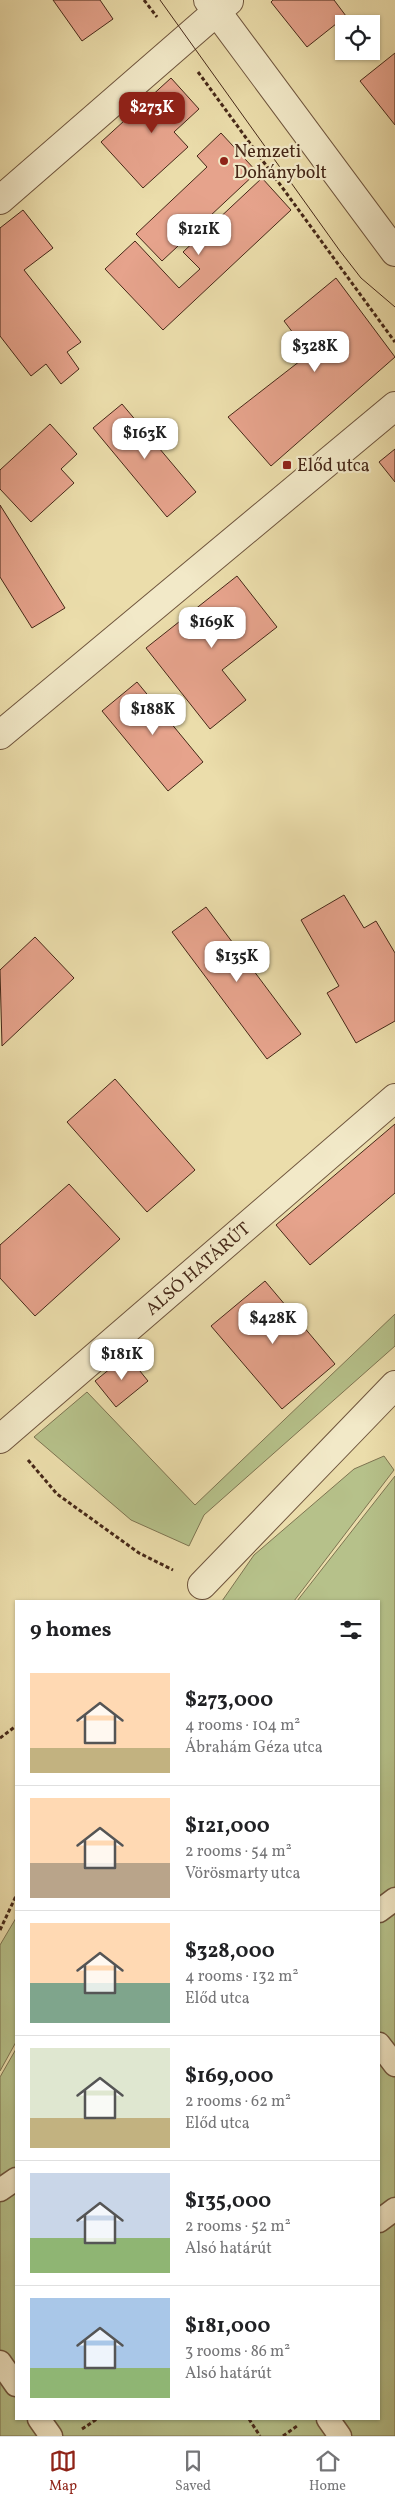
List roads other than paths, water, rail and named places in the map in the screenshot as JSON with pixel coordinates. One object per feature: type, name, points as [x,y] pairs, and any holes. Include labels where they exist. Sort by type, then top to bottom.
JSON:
[{"type":"street","points":[[0,200],[178,45],[218,4],[395,252]]},
{"type":"street","points":[[0,735],[395,406]]},
{"type":"street","name":"ALSÓ HATÁRÚT","points":[[3,1437],[395,1098]]},
{"type":"street","points":[[202,1585],[393,1390]]},
{"type":"lane","points":[[380,1910],[395,1899]]},
{"type":"lane","points":[[380,2045],[395,2065]]},
{"type":"lane","points":[[0,2190],[15,2180]]},
{"type":"lane","points":[[380,2220],[395,2210]]},
{"type":"lane","points":[[0,2362],[15,2384]]},
{"type":"lane","points":[[40,2420],[51,2436]]},
{"type":"lane","points":[[329,2420],[340,2436]]},
{"type":"tram line","points":[[160,0],[340,251],[361,278],[395,307]]},
{"type":"place","name":"Nemzeti Dohánybolt","points":[[224,161]]},
{"type":"place","name":"Előd utca","points":[[287,465]]}]
